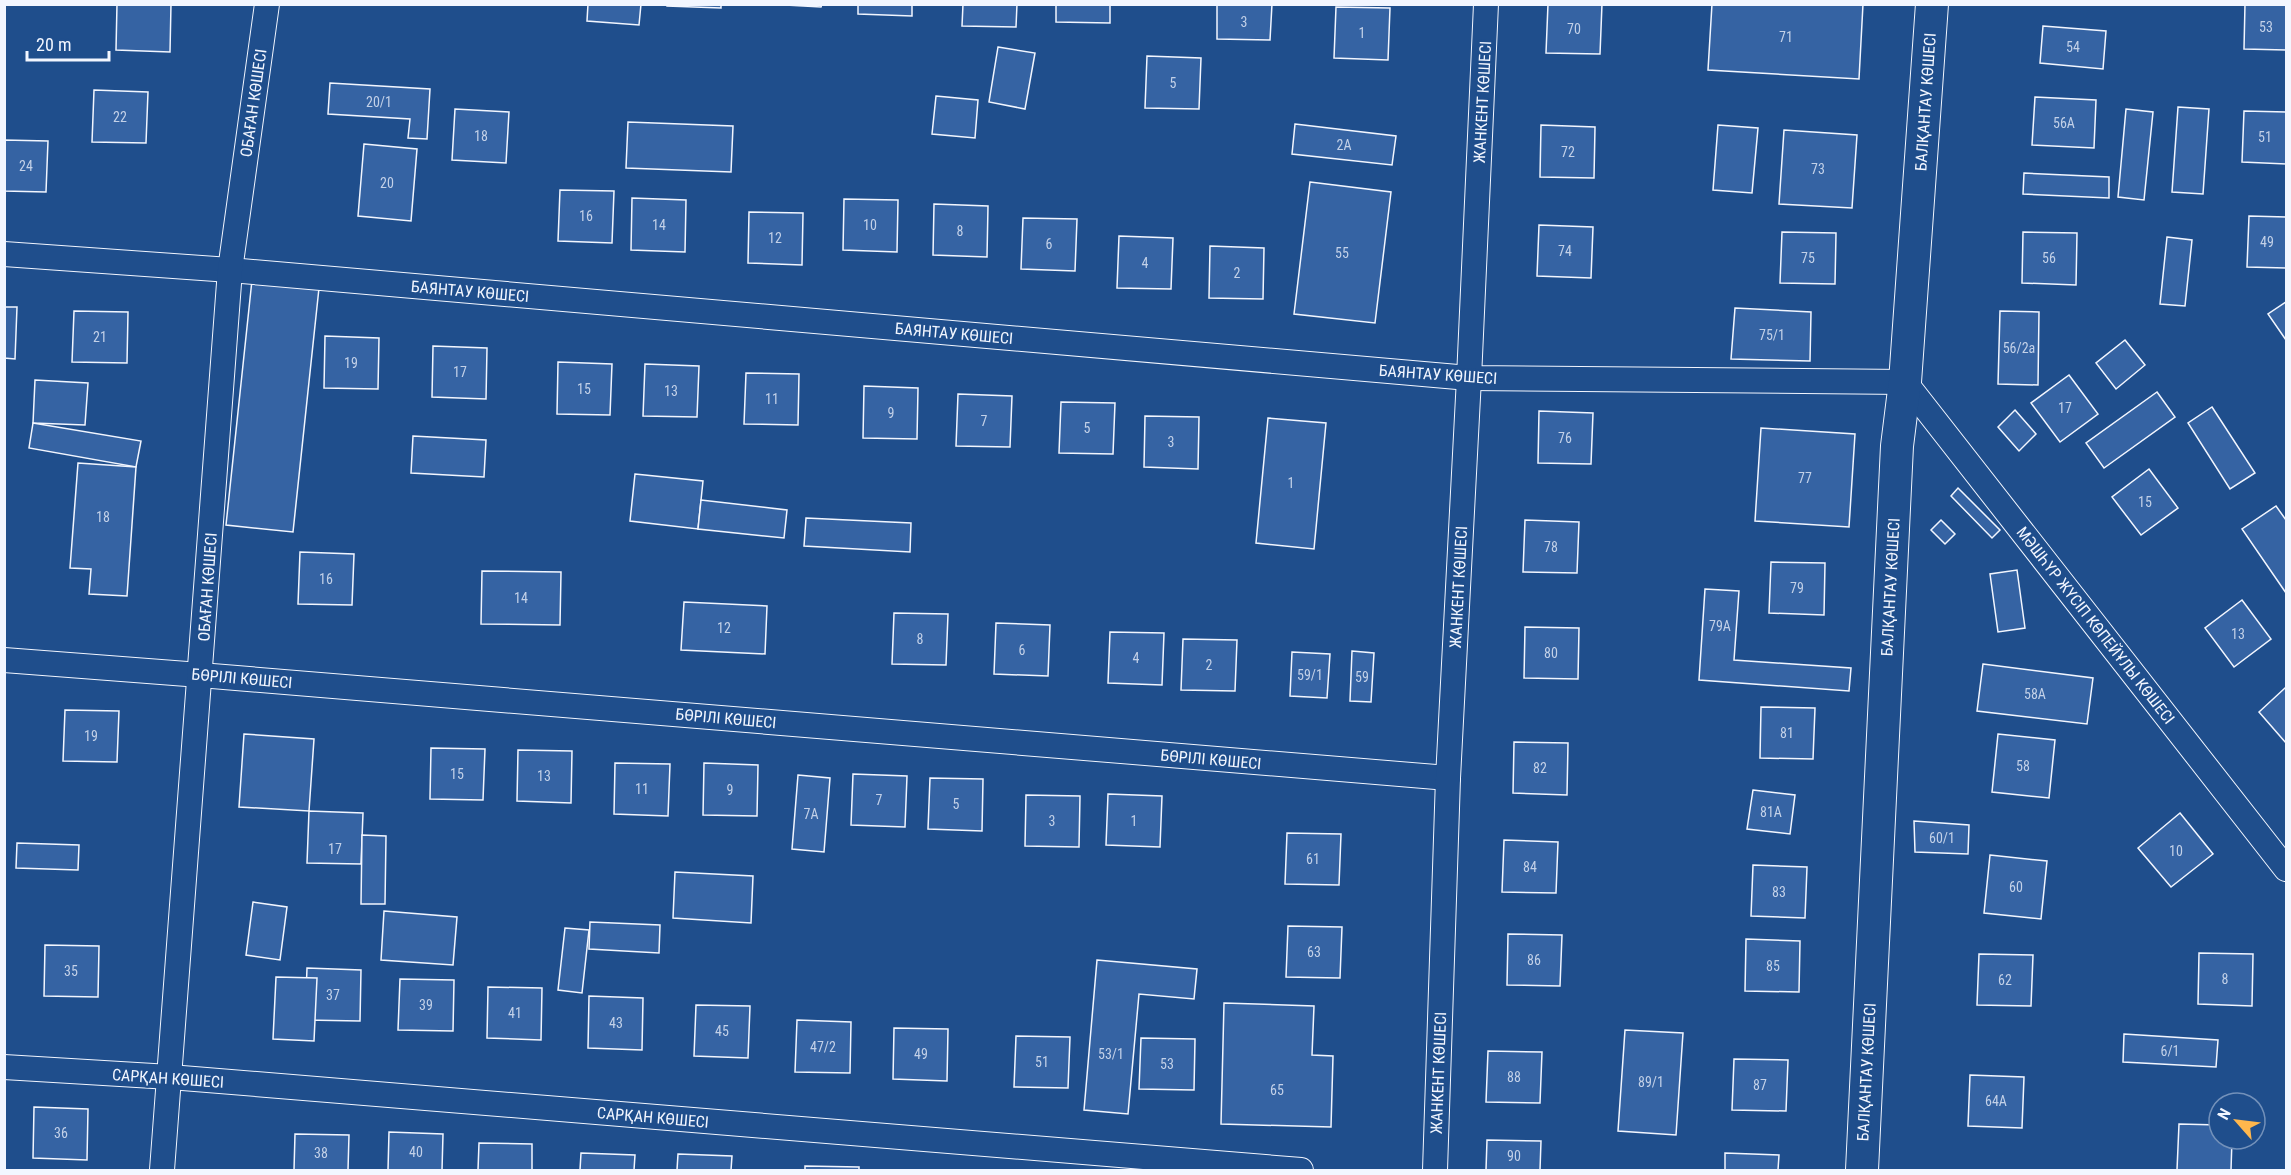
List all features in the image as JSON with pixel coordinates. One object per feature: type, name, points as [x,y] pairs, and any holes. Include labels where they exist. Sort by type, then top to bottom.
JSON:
[{"type":"street","name":"ОБАҒАН КӨШЕСІ","points":[[162,1170],[231,270],[267,4]]},
{"type":"street","name":"ЖАНКЕНТ КӨШЕСІ","points":[[1435,1170],[1448,778],[1486,4]]},
{"type":"street","name":"БАЛҚАНТАУ КӨШЕСІ","points":[[1862,1170],[1897,446],[1905,381],[1932,4]]},
{"type":"street","name":"БАЯНТАУ КӨШЕСІ","points":[[4,254],[231,270],[1469,378],[1905,381]]},
{"type":"street","name":"МӘШҺҮР ЖҮСІП КӨПЕЙҰЛЫ КӨШЕСІ","points":[[1905,381],[2286,869]]},
{"type":"street","name":"БӨРІЛІ КӨШЕСІ","points":[[4,660],[1448,778]]},
{"type":"street","name":"САРҚАН КӨШЕСІ","points":[[4,1067],[170,1077],[1301,1170]]},
{"type":"building","points":[[117,4],[171,4],[170,52],[116,50]]},
{"type":"building","points":[[588,4],[641,4],[639,25],[587,21]]},
{"type":"building","points":[[667,4],[721,4],[721,8],[667,6]]},
{"type":"building","points":[[767,4],[822,4],[821,7]]},
{"type":"building","points":[[858,4],[912,4],[912,16],[858,14]]},
{"type":"building","points":[[963,4],[1017,4],[1016,27],[962,26]]},
{"type":"building","points":[[1056,4],[1110,4],[1110,23],[1056,22]]},
{"type":"building","points":[[1217,4],[1272,4],[1270,40],[1217,39]]},
{"type":"building","points":[[1548,4],[1602,4],[1600,54],[1546,53]]},
{"type":"building","points":[[1712,4],[1863,4],[1859,79],[1708,70]]},
{"type":"building","points":[[2245,4],[2286,4],[2286,50],[2244,49]]},
{"type":"building","points":[[1336,7],[1390,8],[1388,60],[1334,58]]},
{"type":"building","points":[[2043,26],[2106,31],[2103,69],[2040,63]]},
{"type":"building","points":[[998,47],[1035,53],[1025,109],[989,102]]},
{"type":"building","points":[[1147,56],[1201,58],[1199,109],[1145,108]]},
{"type":"building","points":[[330,83],[430,89],[427,139],[408,138],[410,119],[328,114]]},
{"type":"building","points":[[94,90],[148,92],[146,143],[92,142]]},
{"type":"building","points":[[936,96],[978,100],[975,138],[932,134]]},
{"type":"building","points":[[2035,97],[2096,100],[2094,148],[2032,145]]},
{"type":"building","points":[[2178,107],[2209,109],[2203,194],[2172,192]]},
{"type":"building","points":[[455,109],[509,112],[506,163],[452,160]]},
{"type":"building","points":[[2126,109],[2153,112],[2144,200],[2118,197]]},
{"type":"building","points":[[2244,111],[2286,112],[2286,164],[2242,162]]},
{"type":"building","points":[[628,122],[733,126],[731,172],[626,168]]},
{"type":"building","points":[[1295,124],[1396,136],[1392,165],[1292,154]]},
{"type":"building","points":[[1541,125],[1595,127],[1594,178],[1540,177]]},
{"type":"building","points":[[1718,125],[1758,128],[1752,193],[1713,190]]},
{"type":"building","points":[[1784,130],[1857,135],[1852,208],[1779,204]]},
{"type":"building","points":[[4,140],[48,141],[46,192],[4,191]]},
{"type":"building","points":[[364,144],[417,149],[411,221],[358,216]]},
{"type":"building","points":[[2024,173],[2109,177],[2109,198],[2023,194]]},
{"type":"building","points":[[1310,182],[1391,192],[1375,323],[1294,314]]},
{"type":"building","points":[[560,190],[614,191],[612,243],[558,241]]},
{"type":"building","points":[[632,198],[686,200],[685,252],[631,250]]},
{"type":"building","points":[[844,199],[898,200],[897,252],[843,250]]},
{"type":"building","points":[[934,204],[988,206],[987,257],[933,255]]},
{"type":"building","points":[[749,212],[803,213],[802,265],[748,263]]},
{"type":"building","points":[[2249,216],[2286,217],[2286,268],[2247,267]]},
{"type":"building","points":[[1023,218],[1077,219],[1075,271],[1021,269]]},
{"type":"building","points":[[1539,225],[1593,227],[1591,278],[1537,276]]},
{"type":"building","points":[[1782,232],[1836,233],[1835,284],[1780,283]]},
{"type":"building","points":[[2023,232],[2077,233],[2076,285],[2022,283]]},
{"type":"building","points":[[1119,236],[1173,238],[1171,289],[1117,288]]},
{"type":"building","points":[[2167,237],[2192,240],[2185,306],[2160,304]]},
{"type":"building","points":[[1210,246],[1264,248],[1263,299],[1209,298]]},
{"type":"building","points":[[252,280],[319,288],[293,532],[226,525]]},
{"type":"building","points":[[2286,302],[2286,340],[2268,314]]},
{"type":"building","points":[[4,307],[17,307],[15,359],[4,358]]},
{"type":"building","points":[[1735,308],[1811,312],[1810,361],[1731,359]]},
{"type":"building","points":[[74,311],[128,312],[127,363],[72,362]]},
{"type":"building","points":[[2000,311],[2039,312],[2038,385],[1998,384]]},
{"type":"building","points":[[325,336],[379,338],[378,389],[324,388]]},
{"type":"building","points":[[2125,340],[2145,365],[2116,389],[2096,363]]},
{"type":"building","points":[[433,346],[487,348],[486,399],[432,397]]},
{"type":"building","points":[[558,362],[612,364],[610,415],[557,414]]},
{"type":"building","points":[[645,364],[699,366],[697,417],[643,416]]},
{"type":"building","points":[[746,373],[799,374],[798,425],[744,424]]},
{"type":"building","points":[[2069,375],[2098,414],[2060,442],[2031,403]]},
{"type":"building","points":[[35,380],[88,383],[85,425],[33,423]]},
{"type":"building","points":[[864,386],[918,388],[917,439],[863,438]]},
{"type":"building","points":[[2157,392],[2175,417],[2104,468],[2086,443]]},
{"type":"building","points":[[958,394],[1012,396],[1010,447],[956,446]]},
{"type":"building","points":[[1061,402],[1115,403],[1113,454],[1059,453]]},
{"type":"building","points":[[2212,407],[2255,473],[2230,489],[2188,423]]},
{"type":"building","points":[[2015,410],[2036,434],[2019,451],[1998,427]]},
{"type":"building","points":[[1539,411],[1593,413],[1591,464],[1538,463]]},
{"type":"building","points":[[1145,416],[1199,417],[1198,469],[1144,467]]},
{"type":"building","points":[[1268,418],[1326,423],[1314,549],[1256,543]]},
{"type":"building","points":[[33,423],[141,441],[136,467],[29,448]]},
{"type":"building","points":[[1761,428],[1855,434],[1849,527],[1755,521]]},
{"type":"building","points":[[413,436],[486,440],[484,477],[411,473]]},
{"type":"building","points":[[78,463],[136,467],[127,596],[89,594],[91,569],[70,568]]},
{"type":"building","points":[[2149,469],[2178,508],[2141,535],[2112,497]]},
{"type":"building","points":[[635,474],[703,481],[698,529],[630,521]]},
{"type":"building","points":[[1958,488],[2000,530],[1992,538],[1951,496]]},
{"type":"building","points":[[701,500],[787,510],[784,538],[698,529]]},
{"type":"building","points":[[2276,506],[2286,520],[2286,593],[2242,529]]},
{"type":"building","points":[[806,518],[911,523],[910,552],[804,546]]},
{"type":"building","points":[[1525,520],[1579,522],[1577,573],[1523,572]]},
{"type":"building","points":[[1941,520],[1955,534],[1945,544],[1931,530]]},
{"type":"building","points":[[300,552],[354,554],[352,605],[298,604]]},
{"type":"building","points":[[1771,562],[1825,563],[1824,615],[1769,613]]},
{"type":"building","points":[[2017,570],[2025,628],[1998,632],[1990,574]]},
{"type":"building","points":[[482,571],[561,572],[560,625],[481,624]]},
{"type":"building","points":[[1705,589],[1739,591],[1734,660],[1851,668],[1849,691],[1699,680]]},
{"type":"building","points":[[2242,600],[2271,639],[2234,667],[2205,628]]},
{"type":"building","points":[[684,602],[767,606],[765,654],[681,650]]},
{"type":"building","points":[[894,613],[948,614],[946,665],[892,664]]},
{"type":"building","points":[[996,623],[1050,625],[1048,676],[994,674]]},
{"type":"building","points":[[1525,627],[1579,628],[1578,679],[1524,678]]},
{"type":"building","points":[[1110,632],[1164,633],[1162,685],[1108,683]]},
{"type":"building","points":[[1183,639],[1237,640],[1235,691],[1181,690]]},
{"type":"building","points":[[1352,651],[1374,653],[1371,702],[1350,701]]},
{"type":"building","points":[[1292,652],[1330,654],[1327,698],[1290,696]]},
{"type":"building","points":[[1983,664],[2093,678],[2087,724],[1977,711]]},
{"type":"building","points":[[2286,689],[2286,743],[2259,712]]},
{"type":"building","points":[[1761,707],[1815,708],[1813,759],[1760,758]]},
{"type":"building","points":[[65,710],[119,711],[117,762],[63,761]]},
{"type":"building","points":[[244,734],[314,739],[309,811],[239,807]]},
{"type":"building","points":[[1998,734],[2055,740],[2049,798],[1992,792]]},
{"type":"building","points":[[1514,742],[1568,743],[1567,795],[1513,793]]},
{"type":"building","points":[[431,748],[485,749],[483,800],[430,799]]},
{"type":"building","points":[[518,750],[572,751],[571,803],[517,801]]},
{"type":"building","points":[[615,763],[670,764],[668,816],[614,814]]},
{"type":"building","points":[[704,763],[758,765],[757,816],[703,815]]},
{"type":"building","points":[[853,774],[907,776],[905,827],[851,825]]},
{"type":"building","points":[[798,775],[830,778],[824,852],[792,849]]},
{"type":"building","points":[[930,778],[983,779],[982,831],[928,829]]},
{"type":"building","points":[[1753,790],[1795,795],[1790,834],[1747,829]]},
{"type":"building","points":[[1108,794],[1162,796],[1160,847],[1106,845]]},
{"type":"building","points":[[1026,795],[1080,796],[1079,847],[1025,846]]},
{"type":"building","points":[[309,811],[363,813],[361,864],[307,863]]},
{"type":"building","points":[[2180,813],[2213,854],[2171,887],[2138,848]]},
{"type":"building","points":[[1914,821],[1969,825],[1968,854],[1915,852]]},
{"type":"building","points":[[1287,833],[1341,834],[1339,885],[1285,884]]},
{"type":"building","points":[[362,835],[386,836],[385,904],[361,904]]},
{"type":"building","points":[[1504,840],[1558,842],[1556,893],[1502,892]]},
{"type":"building","points":[[17,843],[79,845],[78,870],[16,868]]},
{"type":"building","points":[[1990,855],[2047,861],[2041,919],[1984,913]]},
{"type":"building","points":[[1753,865],[1807,867],[1805,918],[1751,916]]},
{"type":"building","points":[[675,872],[753,876],[751,923],[673,918]]},
{"type":"building","points":[[253,902],[287,907],[280,960],[246,955]]},
{"type":"building","points":[[384,911],[457,917],[453,965],[381,960]]},
{"type":"building","points":[[590,922],[660,925],[659,953],[589,949]]},
{"type":"building","points":[[1288,926],[1342,927],[1340,978],[1286,977]]},
{"type":"building","points":[[565,928],[589,930],[582,993],[558,990]]},
{"type":"building","points":[[1508,934],[1562,935],[1560,986],[1507,985]]},
{"type":"building","points":[[1746,939],[1800,941],[1799,992],[1745,991]]},
{"type":"building","points":[[45,945],[99,946],[98,997],[44,996]]},
{"type":"building","points":[[2199,953],[2253,954],[2252,1006],[2198,1004]]},
{"type":"building","points":[[1979,954],[2033,955],[2031,1006],[1977,1005]]},
{"type":"building","points":[[1097,960],[1197,969],[1194,999],[1139,994],[1128,1114],[1084,1110]]},
{"type":"building","points":[[307,968],[361,970],[360,1021],[305,1020]]},
{"type":"building","points":[[276,977],[317,978],[314,1041],[273,1039]]},
{"type":"building","points":[[400,979],[454,980],[453,1031],[398,1030]]},
{"type":"building","points":[[488,987],[542,988],[541,1040],[487,1038]]},
{"type":"building","points":[[589,996],[643,998],[642,1050],[588,1048]]},
{"type":"building","points":[[1224,1003],[1314,1006],[1312,1055],[1333,1056],[1331,1127],[1221,1124]]},
{"type":"building","points":[[696,1005],[750,1006],[748,1058],[694,1056]]},
{"type":"building","points":[[797,1020],[851,1022],[850,1073],[795,1072]]},
{"type":"building","points":[[894,1028],[948,1029],[947,1081],[893,1079]]},
{"type":"building","points":[[1625,1030],[1683,1033],[1676,1135],[1618,1131]]},
{"type":"building","points":[[2124,1034],[2218,1040],[2216,1067],[2123,1062]]},
{"type":"building","points":[[1016,1036],[1070,1037],[1068,1088],[1014,1087]]},
{"type":"building","points":[[1141,1038],[1195,1039],[1194,1090],[1139,1089]]},
{"type":"building","points":[[1488,1051],[1542,1052],[1540,1103],[1486,1102]]},
{"type":"building","points":[[1734,1059],[1788,1060],[1786,1111],[1732,1110]]},
{"type":"building","points":[[1970,1075],[2024,1077],[2022,1128],[1968,1126]]},
{"type":"building","points":[[34,1107],[88,1109],[87,1160],[33,1158]]},
{"type":"building","points":[[2179,1124],[2207,1125],[2207,1151],[2232,1151],[2231,1170],[2177,1170]]},
{"type":"building","points":[[389,1132],[443,1134],[442,1170],[388,1170]]},
{"type":"building","points":[[295,1134],[349,1135],[348,1170],[294,1170]]},
{"type":"building","points":[[1487,1140],[1541,1141],[1540,1170],[1486,1170]]},
{"type":"building","points":[[479,1143],[532,1144],[532,1170],[478,1170]]},
{"type":"building","points":[[581,1153],[635,1155],[634,1170],[580,1170]]},
{"type":"building","points":[[1725,1153],[1779,1155],[1778,1170],[1725,1170]]},
{"type":"building","points":[[678,1154],[732,1156],[731,1170],[677,1170]]},
{"type":"building","points":[[805,1166],[859,1167],[859,1170],[805,1170]]}]
